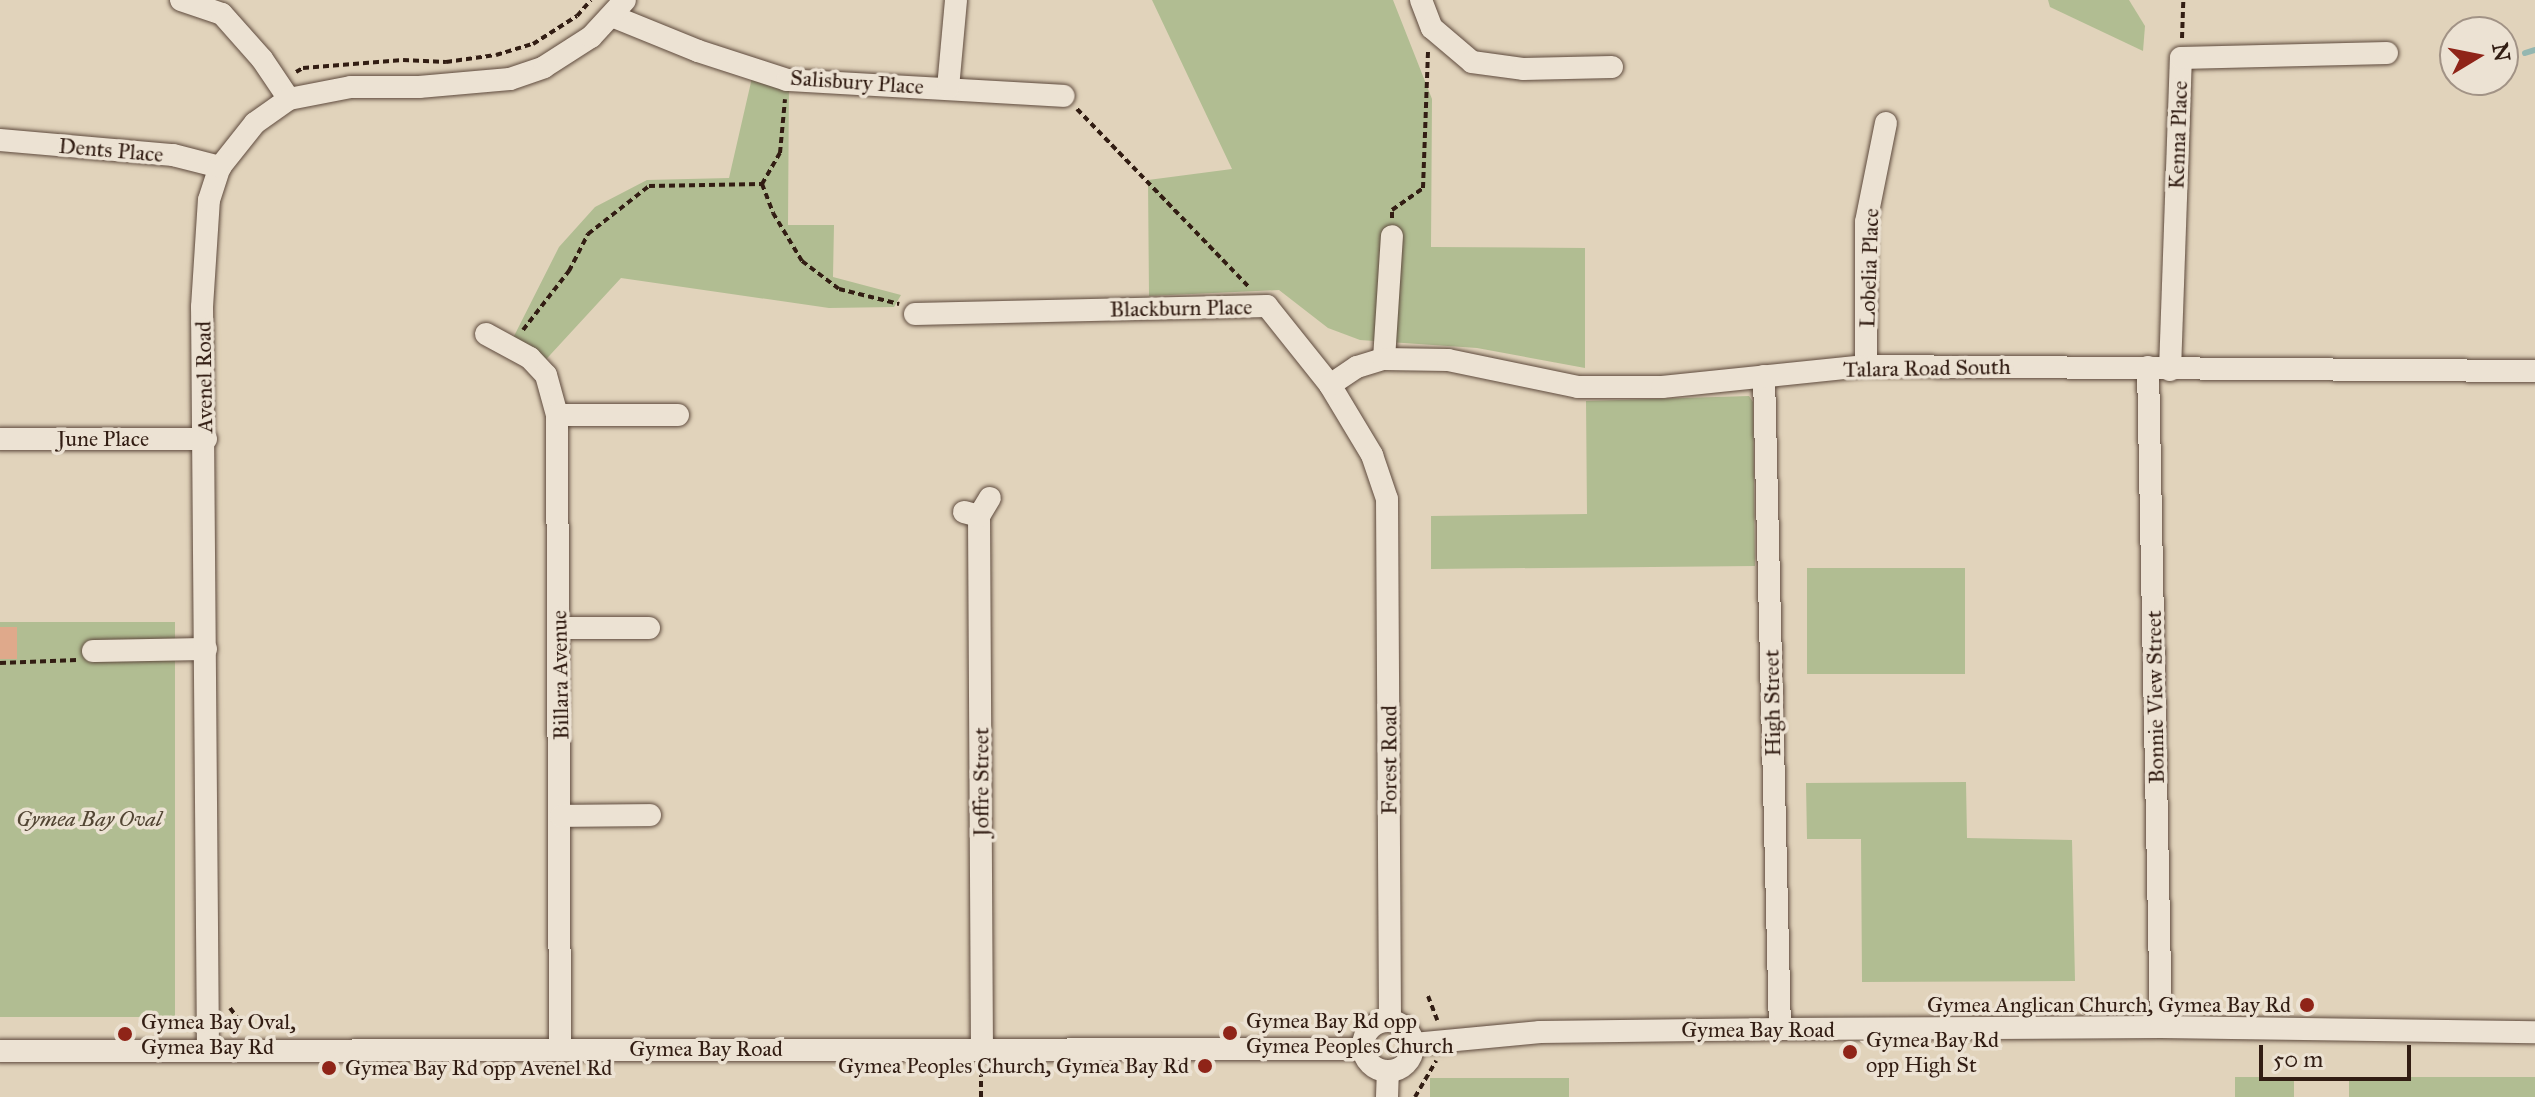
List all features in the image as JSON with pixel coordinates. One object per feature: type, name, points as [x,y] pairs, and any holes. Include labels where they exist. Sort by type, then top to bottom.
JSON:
[{"type":"street","points":[[181,0],[222,14],[262,59],[289,99]]},
{"type":"street","points":[[948,88],[956,0]]},
{"type":"street","points":[[1421,0],[1432,28],[1472,62],[1523,69],[1612,67]]},
{"type":"street","name":"Avenel Road","points":[[208,1051],[206,439],[202,307],[209,200],[220,167],[255,123],[289,99],[351,87],[419,87],[510,79],[544,67],[567,53],[591,37],[618,8]]},
{"type":"street","name":"Salisbury Place","points":[[618,8],[698,51],[787,80],[1064,96]]},
{"type":"street","name":"Kenna Place","points":[[2159,368],[2181,58],[2387,53]]},
{"type":"street","name":"Lobelia Place","points":[[1866,366],[1866,222],[1886,123]]},
{"type":"street","name":"Dents Place","points":[[0,140],[173,155],[220,167]]},
{"type":"street","points":[[1384,359],[1392,236]]},
{"type":"street","name":"Blackburn Place","points":[[915,314],[1267,306],[1330,385],[1372,455],[1387,499]]},
{"type":"street","name":"Billara Avenue","points":[[486,334],[530,358],[546,375],[557,415],[560,1050]]},
{"type":"street","name":"Talara Road South","points":[[1330,385],[1357,367],[1384,359],[1448,360],[1578,387],[1662,387],[1866,366],[2535,371]]},
{"type":"street","name":"Bonnie View Street","points":[[2159,368],[2161,1027]]},
{"type":"street","name":"High Street","points":[[1764,376],[1780,1029]]},
{"type":"street","points":[[557,415],[678,415]]},
{"type":"street","name":"June Place","points":[[0,439],[206,439]]},
{"type":"street","name":"Forest Road","points":[[1387,499],[1390,1021]]},
{"type":"street","name":"Joffre Street","points":[[978,509],[982,1047]]},
{"type":"street","points":[[559,628],[649,628]]},
{"type":"street","points":[[93,651],[206,649]]},
{"type":"street","points":[[561,816],[650,815]]},
{"type":"street","points":[[1390,1021],[1403,1026],[1414,1044],[1403,1066],[1388,1071],[1369,1062],[1363,1049],[1367,1032],[1373,1025],[1390,1021]]},
{"type":"street","name":"Gymea Bay Road","points":[[1414,1044],[1540,1032],[1780,1029],[2161,1027],[2535,1032]]},
{"type":"street","name":"Gymea Bay Road","points":[[0,1051],[982,1047],[1363,1049]]},
{"type":"street","points":[[1387,1097],[1388,1071]]},
{"type":"path","points":[[303,68],[403,60],[446,62],[496,55],[533,44],[577,16],[591,0]]},
{"type":"path","points":[[2181,58],[2183,0]]},
{"type":"path","points":[[1392,236],[1392,210],[1423,188],[1425,70],[1432,28]]},
{"type":"path","points":[[762,184],[780,153],[787,80]]},
{"type":"path","points":[[1064,96],[1267,306]]},
{"type":"path","points":[[762,184],[773,213],[802,261],[839,289],[892,300],[915,314]]},
{"type":"path","points":[[528,323],[569,271],[588,234],[649,186],[762,184]]},
{"type":"path","points":[[0,663],[72,662],[93,651]]},
{"type":"path","points":[[230,1002],[230,1011],[243,1025]]},
{"type":"path","points":[[1415,1097],[1430,1074]]},
{"type":"green space","points":[[1152,0],[1393,0],[1432,99],[1431,247],[1585,248],[1585,368],[1477,348],[1360,340],[1328,328],[1279,290],[1149,296],[1148,180],[1232,169]]},
{"type":"green space","points":[[2048,0],[2129,0],[2145,26],[2143,51],[2050,7]]},
{"type":"green space","points":[[754,69],[789,80],[788,225],[834,225],[833,277],[901,295],[894,307],[829,308],[621,278],[539,367],[509,346],[559,247],[595,207],[647,180],[729,178]]},
{"type":"green space","points":[[1749,396],[1753,402],[1755,566],[1431,569],[1431,516],[1587,514],[1586,401]]},
{"type":"green space","points":[[1807,568],[1965,568],[1965,674],[1807,674]]},
{"type":"green space","name":"Gymea Bay Oval","points":[[0,622],[175,622],[175,1017],[0,1017]]},
{"type":"green space","points":[[1966,782],[1967,838],[2072,840],[2075,981],[1862,982],[1861,839],[1807,839],[1806,783]]},
{"type":"green space","points":[[2235,1077],[2294,1077],[2294,1097],[2235,1097]]},
{"type":"green space","points":[[2349,1077],[2535,1077],[2535,1097],[2349,1097]]},
{"type":"green space","points":[[1430,1078],[1569,1078],[1569,1097],[1430,1097]]},
{"type":"building","points":[[0,627],[17,627],[17,659],[0,659]]},
{"type":"waterway","points":[[2525,53],[2535,50]]},
{"type":"place","name":"Gymea Anglican Church, Gymea Bay Rd","points":[[2307,1005]]},
{"type":"place","name":"Gymea Bay Rd opp Gymea Peoples Church","points":[[1230,1033]]},
{"type":"place","name":"Gymea Bay Oval, Gymea Bay Rd","points":[[125,1034]]},
{"type":"place","name":"Gymea Bay Rd opp High St","points":[[1850,1052]]},
{"type":"place","name":"Gymea Peoples Church, Gymea Bay Rd","points":[[1205,1066]]},
{"type":"place","name":"Gymea Bay Rd opp Avenel Rd","points":[[329,1068]]}]
